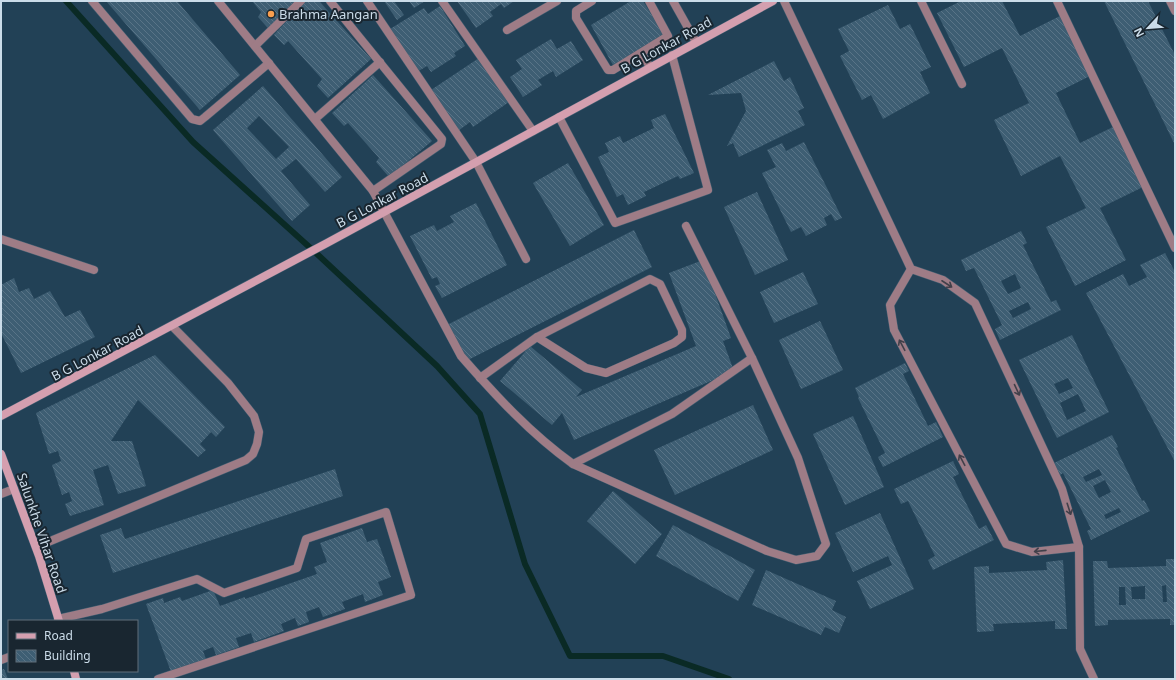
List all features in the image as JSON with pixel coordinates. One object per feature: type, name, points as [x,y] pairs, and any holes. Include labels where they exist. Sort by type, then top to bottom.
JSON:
[{"type":"street","points":[[92,1],[192,119],[200,121],[270,63]]},
{"type":"street","points":[[218,1],[373,191],[386,212],[461,356],[480,378],[545,444],[573,464],[766,551],[796,560],[817,556],[826,544],[798,458],[752,358],[686,226]]},
{"type":"street","points":[[255,46],[301,1]]},
{"type":"street","points":[[330,1],[441,137],[442,142],[373,191]]},
{"type":"street","points":[[367,1],[476,162],[526,259]]},
{"type":"street","points":[[442,1],[533,131]]},
{"type":"street","points":[[507,30],[557,1]]},
{"type":"street","points":[[592,1],[576,11],[576,18],[608,70],[613,70],[642,54],[668,36],[649,1]]},
{"type":"street","points":[[673,1],[696,42]]},
{"type":"street","name":"B G Lonkar Road","points":[[1,416],[386,212],[559,116],[773,1]]},
{"type":"street","points":[[784,1],[912,269],[943,280],[975,303],[1062,489],[1079,547],[1080,649],[1094,679]]},
{"type":"street","points":[[921,1],[962,84]]},
{"type":"street","points":[[1057,1],[1175,248]]},
{"type":"street","points":[[1170,1],[1175,10]]},
{"type":"street","points":[[642,54],[650,67]]},
{"type":"street","points":[[559,116],[616,223],[708,190],[672,55]]},
{"type":"street","points":[[315,119],[380,62]]},
{"type":"street","points":[[1,239],[94,270]]},
{"type":"street","points":[[912,269],[890,305],[894,330],[1006,544],[1032,552],[1079,547]]},
{"type":"street","points":[[480,378],[537,337],[650,280],[660,284],[682,330],[682,337],[674,343],[606,373],[586,368],[537,337]]},
{"type":"street","points":[[36,547],[246,460],[253,454],[258,432],[254,416],[228,383],[172,326]]},
{"type":"street","points":[[573,464],[672,414],[752,358]]},
{"type":"street","name":"Salunkhe Vihar Road","points":[[1,454],[36,547],[58,620]]},
{"type":"street","points":[[1,494],[14,490]]},
{"type":"street","points":[[58,620],[102,609],[197,580],[224,593],[298,568],[306,540],[386,512],[411,595],[158,679]]},
{"type":"building","points":[[106,1],[177,1],[240,75],[200,110]]},
{"type":"building","name":"Brahma Aangan","points":[[252,1],[296,1],[268,28],[258,17],[261,12]]},
{"type":"building","points":[[305,1],[319,1],[371,59],[328,98],[317,86],[322,79],[288,41],[284,45],[274,35]]},
{"type":"building","points":[[384,1],[394,1],[404,15],[397,20]]},
{"type":"building","points":[[409,1],[425,1],[414,8]]},
{"type":"building","points":[[457,1],[514,1],[504,8],[501,4],[490,12],[493,16],[476,28]]},
{"type":"building","points":[[631,1],[643,1],[665,36],[614,67],[591,25]]},
{"type":"building","points":[[961,1],[1002,1],[1020,36],[1060,16],[1090,76],[1056,93],[1080,143],[1113,127],[1143,187],[1100,208],[1126,260],[1075,286],[1046,227],[1086,208],[1060,156],[1021,176],[994,120],[1029,103],[1002,48],[964,67],[937,13]]},
{"type":"building","points":[[1104,1],[1148,1],[1175,55],[1175,145]]},
{"type":"building","points":[[888,5],[900,29],[910,24],[931,67],[920,72],[930,93],[883,119],[871,95],[862,100],[840,56],[849,51],[838,29]]},
{"type":"building","points":[[440,6],[465,46],[454,53],[456,56],[431,72],[427,66],[417,72],[390,29],[424,8],[428,14]]},
{"type":"building","points":[[551,39],[557,49],[571,41],[583,60],[556,77],[553,71],[538,80],[542,85],[523,97],[510,77],[522,69],[516,60]]},
{"type":"building","points":[[479,58],[509,102],[473,127],[470,122],[458,131],[431,90]]},
{"type":"building","points":[[774,61],[784,81],[790,77],[804,108],[798,111],[805,125],[739,157],[733,143],[727,146],[746,111],[741,93],[708,95]]},
{"type":"building","points":[[373,75],[432,141],[389,177],[376,162],[379,158],[348,123],[344,126],[332,113]]},
{"type":"building","points":[[263,86],[342,177],[325,192],[296,159],[281,171],[310,205],[292,221],[213,130]],"holes":[[[259,116],[289,147],[276,159],[247,128]]]},
{"type":"building","points":[[665,114],[694,173],[680,179],[678,176],[644,192],[646,196],[628,205],[623,194],[617,197],[598,157],[609,152],[605,143],[620,136],[623,143],[654,128],[651,120]]},
{"type":"building","points":[[804,142],[842,218],[835,221],[831,214],[824,218],[827,225],[806,236],[801,227],[791,232],[762,173],[776,167],[767,150],[782,143],[786,151]]},
{"type":"building","points":[[568,163],[604,225],[570,246],[533,183]]},
{"type":"building","points":[[757,192],[788,260],[755,275],[724,207]]},
{"type":"building","points":[[476,203],[507,265],[442,298],[435,286],[440,284],[437,277],[432,279],[410,236],[434,225],[437,231],[454,222],[450,216]]},
{"type":"building","points":[[634,230],[652,267],[466,361],[447,325]]},
{"type":"building","points":[[1021,231],[1027,243],[1023,245],[1051,302],[1056,300],[1061,310],[1000,340],[995,329],[1002,325],[974,268],[966,271],[961,260]],"holes":[[[1015,274],[1021,288],[1008,294],[1001,281]],[[1028,302],[1031,309],[1013,318],[1009,311]]]},
{"type":"building","points":[[1165,253],[1175,272],[1175,462],[1086,293],[1123,274],[1129,286],[1147,277],[1140,265]]},
{"type":"building","points":[[703,260],[731,338],[723,341],[734,371],[574,440],[562,413],[552,425],[500,381],[530,346],[582,390],[576,397],[696,346],[669,273]]},
{"type":"building","points":[[803,272],[818,304],[774,323],[760,292]]},
{"type":"building","points":[[14,278],[19,292],[29,288],[34,299],[50,291],[65,317],[80,310],[95,337],[21,373],[1,333],[1,285]]},
{"type":"building","points":[[820,321],[843,370],[801,389],[779,340]]},
{"type":"building","points":[[1072,335],[1109,412],[1057,438],[1019,360]],"holes":[[[1068,378],[1073,388],[1059,394],[1054,384]],[[1078,394],[1086,411],[1067,420],[1060,403]]]},
{"type":"building","points":[[155,355],[225,427],[216,437],[211,432],[200,444],[206,450],[198,457],[138,400],[111,441],[132,441],[146,486],[118,494],[108,465],[93,470],[104,505],[70,516],[65,504],[72,501],[69,492],[62,495],[52,465],[61,461],[58,451],[49,454],[36,413]]},
{"type":"building","points":[[905,363],[909,371],[903,374],[928,426],[936,422],[943,437],[883,467],[878,457],[885,453],[858,398],[859,397],[855,388]]},
{"type":"building","points":[[753,405],[773,450],[675,495],[654,450]]},
{"type":"building","points":[[853,416],[884,487],[845,505],[813,434]]},
{"type":"building","points":[[1112,435],[1118,447],[1116,448],[1142,501],[1144,500],[1150,511],[1091,540],[1087,531],[1091,529],[1063,473],[1060,475],[1054,463]],"holes":[[[1099,469],[1102,475],[1086,482],[1083,477]],[[1105,480],[1111,492],[1099,498],[1093,486]],[[1119,508],[1121,512],[1106,519],[1104,515]]]},
{"type":"building","points":[[953,461],[959,474],[953,477],[979,529],[986,525],[994,540],[933,570],[928,560],[935,556],[908,501],[901,504],[894,489]]},
{"type":"building","points":[[335,469],[343,496],[113,573],[100,535],[121,528],[125,539]]},
{"type":"building","points":[[613,491],[662,534],[635,564],[587,521]]},
{"type":"building","points":[[880,513],[914,589],[870,609],[857,581],[892,565],[888,556],[853,572],[835,533]]},
{"type":"building","points":[[673,525],[755,570],[738,601],[656,556]]},
{"type":"building","points":[[362,528],[367,542],[377,539],[391,577],[378,582],[383,595],[365,602],[363,594],[342,602],[345,609],[323,617],[319,607],[306,612],[309,622],[298,626],[295,618],[281,624],[284,631],[254,642],[251,633],[236,638],[239,647],[216,655],[213,647],[203,651],[206,659],[171,672],[146,604],[163,598],[164,603],[180,597],[182,601],[213,590],[220,606],[317,574],[314,567],[327,562],[320,543]]},
{"type":"building","points":[[1166,559],[1175,559],[1175,625],[1170,625],[1170,619],[1108,620],[1108,625],[1095,626],[1093,561],[1107,561],[1108,568],[1166,566]],"holes":[[[1166,585],[1167,602],[1163,602],[1162,586]],[[1145,586],[1145,599],[1132,599],[1131,587]],[[1119,587],[1125,587],[1126,605],[1119,605]]]},
{"type":"building","points":[[1063,560],[1067,629],[1055,629],[1055,621],[993,624],[994,631],[977,632],[974,567],[989,566],[989,573],[1047,570],[1046,562]]},
{"type":"building","points":[[766,570],[836,601],[832,610],[846,617],[839,633],[825,627],[821,635],[752,605]]},
{"type":"building","points":[[4,669],[8,679],[1,679],[1,670]]},
{"type":"waterway","points":[[66,1],[193,142],[316,253],[437,366],[480,414],[525,564],[570,656],[663,656],[729,679]]},
{"type":"place","name":"Brahma Aangan","points":[[271,14]]}]
